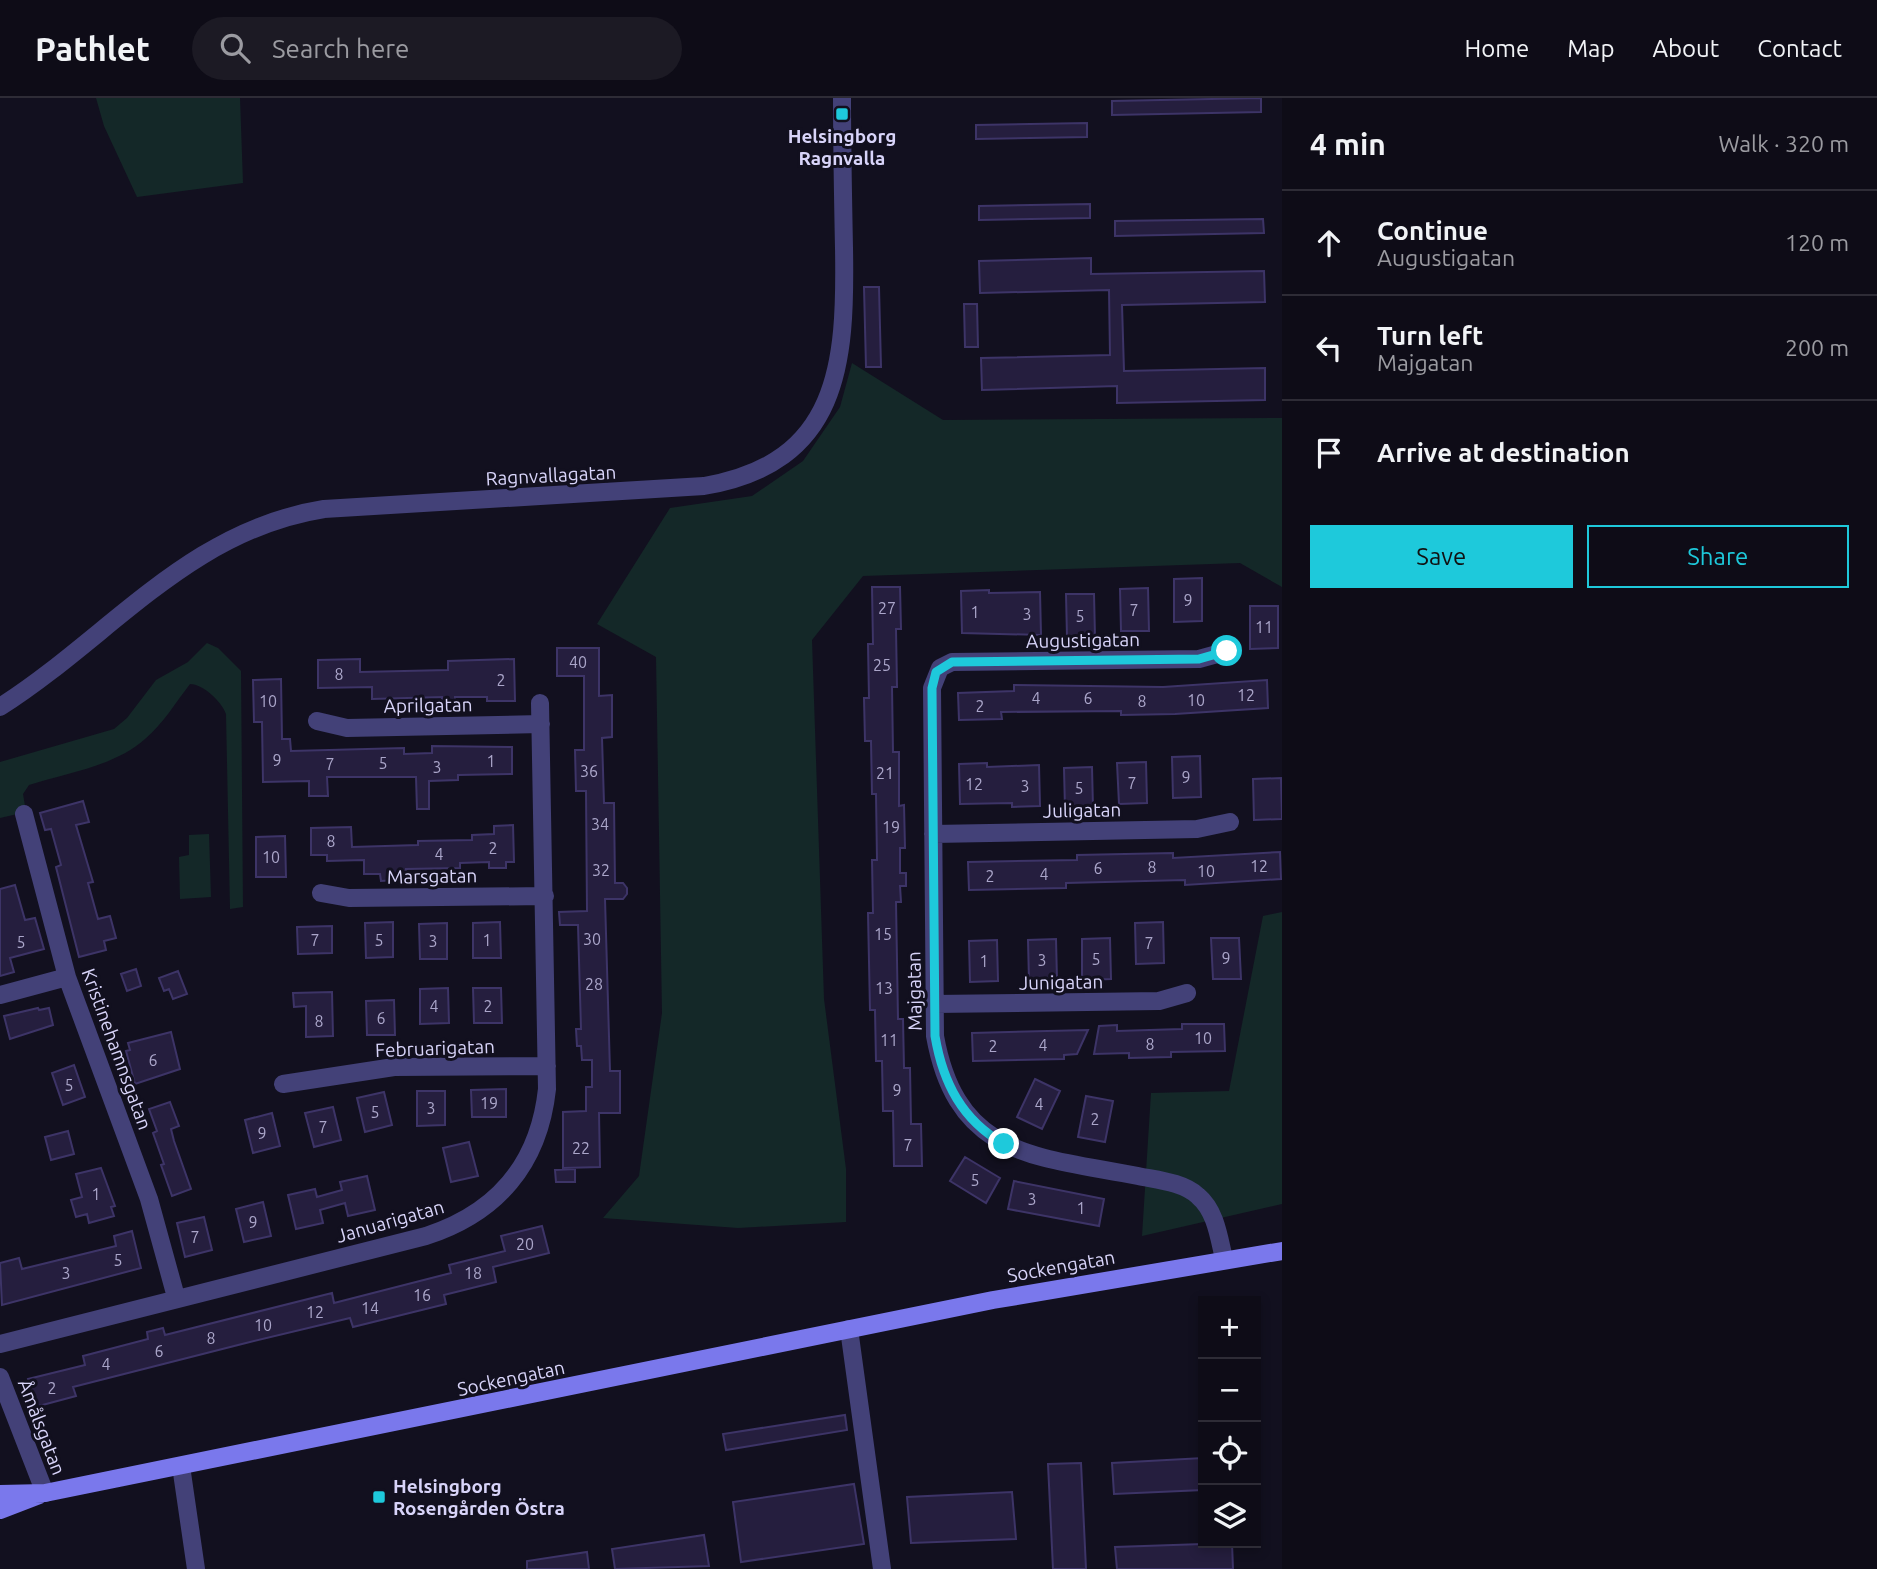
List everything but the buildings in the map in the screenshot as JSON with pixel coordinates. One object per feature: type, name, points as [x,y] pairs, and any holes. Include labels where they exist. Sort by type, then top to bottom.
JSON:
[{"type":"street","name":"Ragnvallagatan","points":[[0,707],[49,674],[196,558],[245,530],[277,519],[324,509],[704,486],[748,475],[772,463],[797,443],[817,419],[839,368],[844,268],[842,98]]},
{"type":"street","name":"Augustigatan","points":[[940,668],[952,662],[1199,659],[1227,651]]},
{"type":"street","name":"Majgatan","points":[[940,668],[932,688],[934,1004],[935,1036],[943,1074],[960,1106],[982,1130],[1004,1144],[1039,1157],[1160,1181],[1199,1196],[1213,1219],[1224,1259]]},
{"type":"street","name":"Januarigatan","points":[[0,1344],[176,1297],[426,1236],[476,1214],[507,1185],[536,1142],[544,1113],[547,1066],[540,703]]},
{"type":"street","name":"Aprilgatan","points":[[317,721],[347,729],[541,724]]},
{"type":"street","name":"Kristinehamnsgatan","points":[[24,814],[67,977],[149,1199],[176,1297]]},
{"type":"street","name":"Juligatan","points":[[933,834],[1198,829],[1230,822]]},
{"type":"street","name":"Marsgatan","points":[[320,893],[349,898],[545,896]]},
{"type":"street","points":[[0,995],[67,977]]},
{"type":"street","name":"Junigatan","points":[[934,1004],[1158,1002],[1187,993]]},
{"type":"street","name":"Februarigatan","points":[[282,1084],[394,1067],[547,1066]]},
{"type":"street","name":"Sockengatan","points":[[0,1510],[45,1493],[849,1329],[1224,1259],[1282,1251]]},
{"type":"street","points":[[849,1329],[883,1569]]},
{"type":"street","name":"Åmålsgatan","points":[[0,1377],[45,1493]]},
{"type":"street","points":[[181,1466],[196,1569]]},
{"type":"street","name":"Sockengatan","points":[[0,1494],[45,1493]]},
{"type":"green space","points":[[96,98],[240,98],[243,183],[137,197],[104,126]]},
{"type":"green space","points":[[852,363],[943,420],[1282,418],[1282,587],[1240,563],[863,576],[812,640],[824,999],[846,1169],[846,1222],[738,1228],[603,1218],[639,1176],[662,1013],[656,657],[597,624],[670,508],[752,496],[803,461],[840,407]]},
{"type":"green space","points":[[207,643],[218,648],[241,671],[243,907],[230,909],[226,714],[221,704],[201,687],[190,684],[158,727],[133,748],[90,768],[29,785],[23,794],[26,812],[0,818],[0,762],[114,729],[127,718],[156,680],[188,662]]},
{"type":"green space","points":[[209,834],[211,897],[180,899],[179,857],[189,855],[189,835]]},
{"type":"green space","points":[[1282,912],[1282,1204],[1142,1236],[1151,1093],[1229,1091],[1263,916]]},
{"type":"place","name":"Helsingborg Ragnvalla","points":[[842,114]]},
{"type":"place","name":"Helsingborg Rosengården Östra","points":[[379,1497]]},
{"type":"route","points":[[1004,1144],[982,1130],[960,1106],[943,1074],[935,1036],[932,688],[936,672],[952,662],[1199,659],[1227,651]]}]
